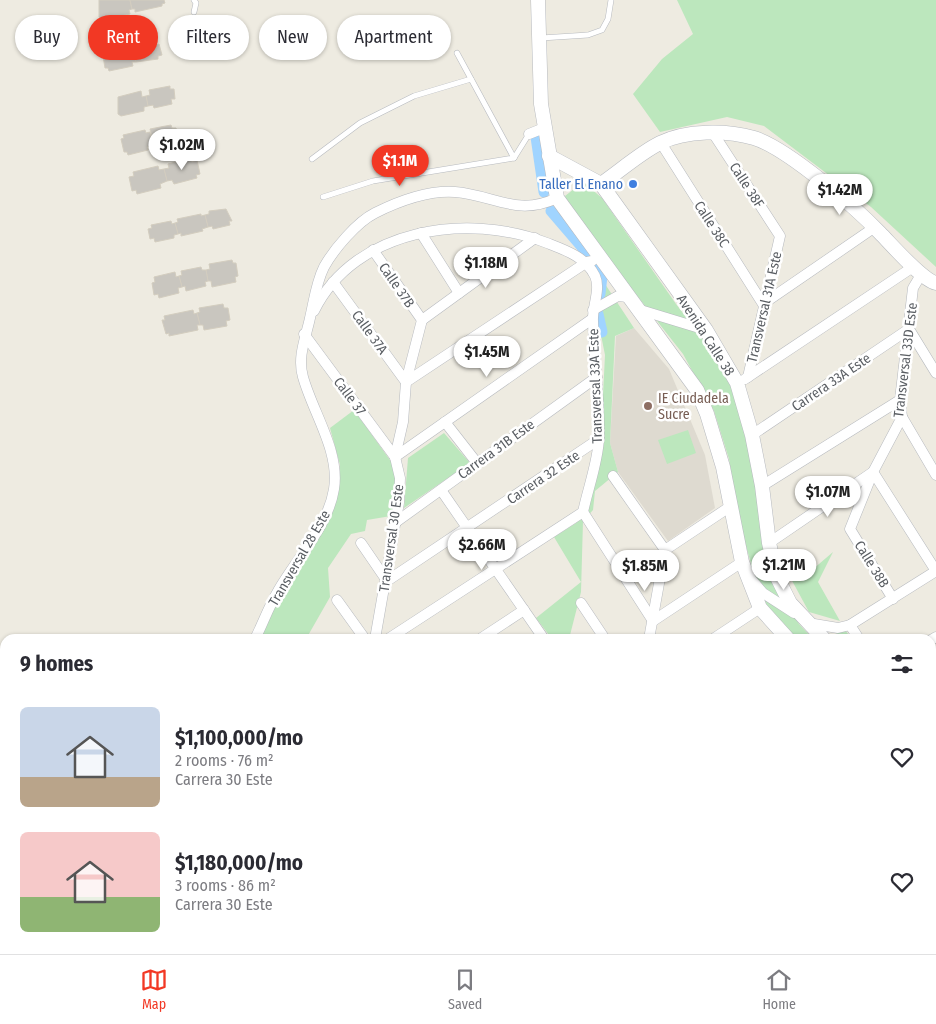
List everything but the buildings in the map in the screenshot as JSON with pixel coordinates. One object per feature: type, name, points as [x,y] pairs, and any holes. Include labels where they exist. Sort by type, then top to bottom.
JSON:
[{"type":"street","points":[[538,0],[541,104],[557,198],[594,261],[637,308],[697,390],[708,414],[723,468],[744,567],[760,608],[783,634]]},
{"type":"street","points":[[529,134],[544,128]]},
{"type":"street","points":[[601,184],[661,143],[687,136],[714,133],[755,138],[778,150],[805,169],[875,227],[928,279],[742,380]]},
{"type":"street","name":"Calle 38F","points":[[714,133],[780,236]]},
{"type":"street","name":"Calle 38C","points":[[661,143],[763,304]]},
{"type":"street","name":"Avenida Calle 38","points":[[549,156],[601,184],[742,380],[762,486],[768,543],[777,577],[790,602],[819,634]]},
{"type":"street","name":"Transversal 28 Este","points":[[257,634],[278,591],[307,547],[329,508],[334,488],[331,452],[302,375],[304,334],[324,267],[352,230],[372,214],[405,198],[453,192],[479,195],[510,206],[526,207],[542,206],[557,198]]},
{"type":"street","points":[[763,304],[875,227]]},
{"type":"street","points":[[310,319],[334,282],[352,264],[372,250],[396,239],[421,233],[451,229],[482,229],[534,238],[594,261]]},
{"type":"street","points":[[421,233],[460,293]]},
{"type":"street","name":"Transversal 31A Este","points":[[742,380],[780,236]]},
{"type":"street","points":[[422,320],[534,238]]},
{"type":"street","name":"Calle 37B","points":[[372,250],[422,320]]},
{"type":"street","points":[[406,382],[594,261]]},
{"type":"street","name":"Transversal 33A Este","points":[[583,512],[599,439],[593,315],[597,284],[594,261]]},
{"type":"street","name":"Transversal 33D Este","points":[[850,529],[873,472],[902,417],[900,400],[913,288],[928,279]]},
{"type":"street","name":"Calle 37A","points":[[334,282],[406,382]]},
{"type":"street","points":[[395,457],[618,296],[628,297]]},
{"type":"street","points":[[637,308],[706,330]]},
{"type":"street","name":"Transversal 30 Este","points":[[376,634],[396,522],[400,478],[395,457],[404,422],[406,382],[422,320]]},
{"type":"street","points":[[909,329],[936,373]]},
{"type":"street","name":"Carrera 33A Este","points":[[752,435],[909,329]]},
{"type":"street","name":"Calle 37","points":[[304,334],[395,457]]},
{"type":"street","name":"Carrera 31B Este","points":[[396,522],[596,377]]},
{"type":"street","points":[[762,486],[900,400]]},
{"type":"street","points":[[902,417],[936,475]]},
{"type":"street","points":[[445,422],[477,463]]},
{"type":"street","name":"Carrera 32 Este","points":[[386,581],[599,439]]},
{"type":"street","points":[[744,567],[763,593],[809,624],[838,628],[850,625],[936,571],[873,472],[768,543]]},
{"type":"street","points":[[613,476],[665,550],[650,634]]},
{"type":"street","points":[[441,490],[541,634]]},
{"type":"street","points":[[665,550],[731,506]]},
{"type":"street","points":[[396,634],[583,512],[653,621]]},
{"type":"street","name":"Calle 38B","points":[[850,529],[893,599]]},
{"type":"street","points":[[361,543],[386,581]]},
{"type":"street","points":[[653,621],[744,567]]},
{"type":"street","points":[[337,600],[361,634]]},
{"type":"street","points":[[581,603],[602,634]]},
{"type":"street","points":[[721,634],[760,608]]},
{"type":"street","points":[[488,634],[524,610]]},
{"type":"street","points":[[850,625],[856,634]]},
{"type":"lane","points":[[194,0],[196,3],[194,12]]},
{"type":"lane","points":[[538,38],[588,35],[602,30],[608,19],[611,0]]},
{"type":"lane","points":[[457,53],[514,158]]},
{"type":"lane","points":[[312,159],[368,119],[414,96],[471,79]]},
{"type":"lane","points":[[323,197],[373,181],[514,158],[529,134]]},
{"type":"shaded area","name":"IE Ciudadela Sucre","points":[[634,328],[669,369],[705,455],[715,508],[668,541],[618,472],[610,443],[616,336]]},
{"type":"green space","points":[[677,0],[936,0],[936,267],[871,207],[764,126],[727,117],[660,132],[633,94],[662,59],[693,34]]},
{"type":"green space","points":[[583,182],[602,198],[676,304],[706,343],[732,384],[756,469],[779,591],[799,624],[808,634],[790,634],[761,600],[738,517],[729,459],[714,411],[683,354],[572,213],[565,196]]},
{"type":"green space","points":[[605,284],[634,328],[615,336],[610,443],[618,472],[595,491],[593,510],[583,521],[581,592],[570,634],[548,634],[536,618],[581,582],[554,537],[576,523],[593,484],[601,435],[605,355],[599,325]]},
{"type":"green space","points":[[354,410],[395,467],[398,485],[391,516],[367,520],[365,531],[351,534],[328,568],[330,597],[309,634],[260,634],[273,604],[337,497],[340,465],[330,428]]},
{"type":"green space","points":[[688,430],[696,453],[667,464],[658,440]]},
{"type":"green space","points":[[444,433],[470,463],[404,508],[408,458]]},
{"type":"green space","points":[[833,552],[818,582],[840,621],[809,612],[783,564],[792,560],[805,576]]},
{"type":"green space","points":[[845,630],[848,634],[836,634]]},
{"type":"waterway","points":[[536,137],[544,192]]},
{"type":"waterway","points":[[551,211],[588,254]]},
{"type":"waterway","points":[[598,267],[602,276],[600,294]]},
{"type":"waterway","points":[[598,314],[602,332]]},
{"type":"place","name":"Taller El Enano","points":[[633,184]]},
{"type":"place","name":"IE Ciudadela Sucre","points":[[648,406]]}]
